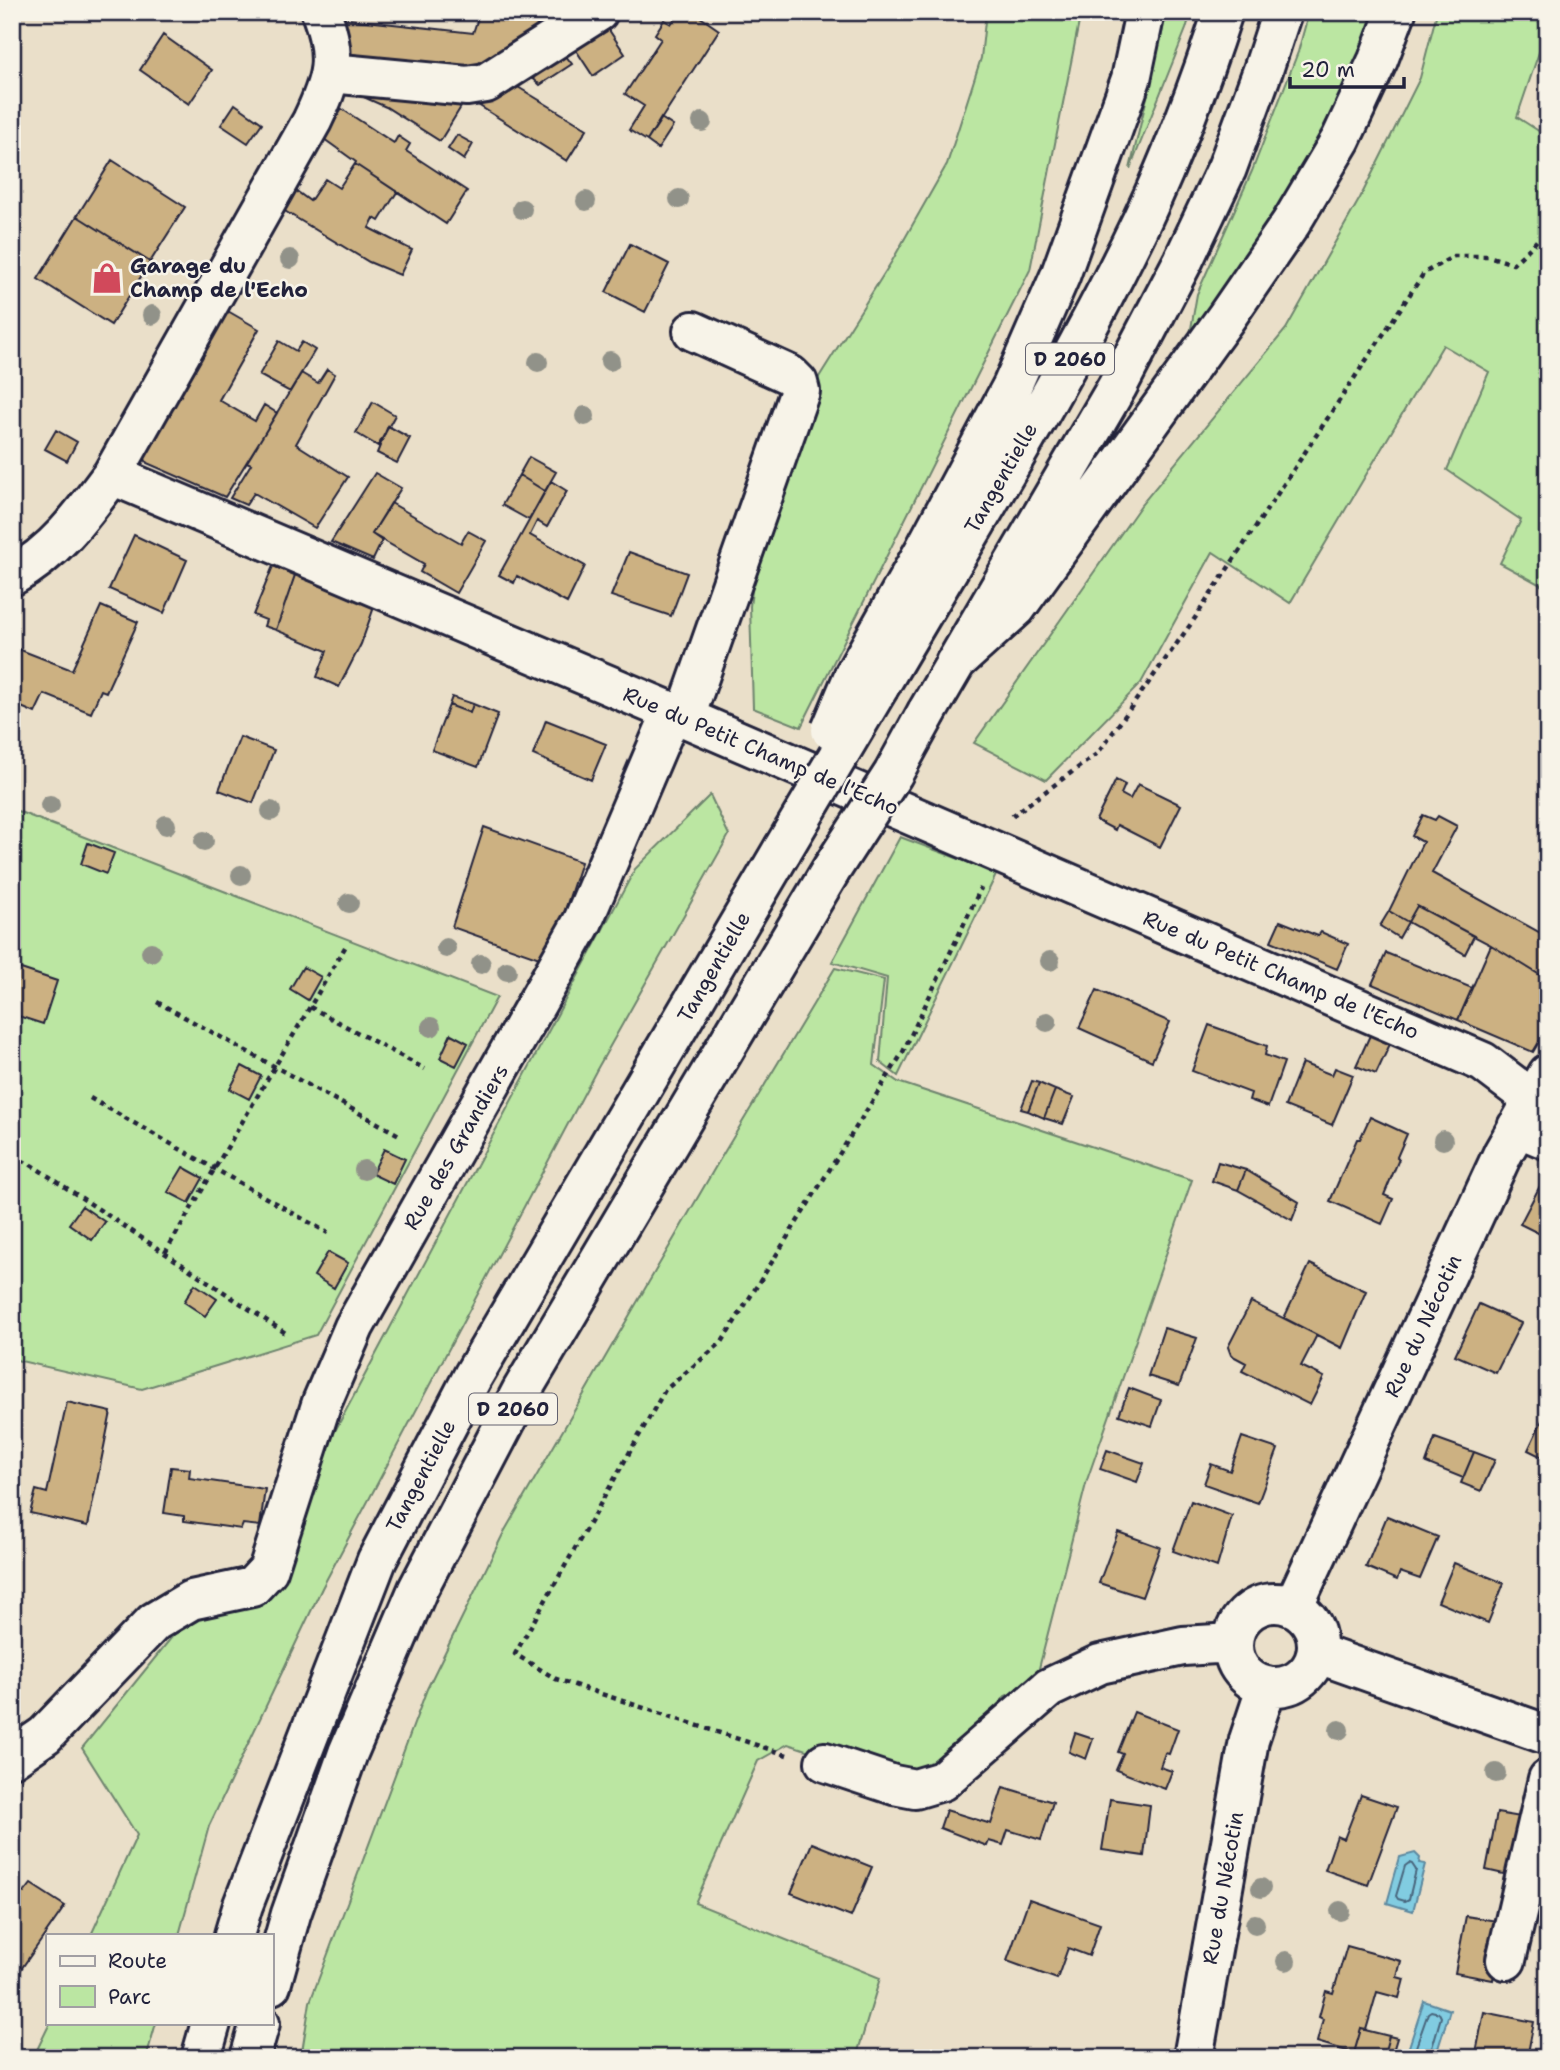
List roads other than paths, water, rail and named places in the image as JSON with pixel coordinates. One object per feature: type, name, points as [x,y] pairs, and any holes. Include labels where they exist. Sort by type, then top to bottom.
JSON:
[{"type":"main road","points":[[12,576],[34,564],[68,533],[112,475],[312,121],[328,87],[331,73],[331,52],[321,12]]},
{"type":"main road","points":[[331,73],[467,86],[486,82],[598,12]]},
{"type":"main road","points":[[866,681],[925,549],[1012,386],[1060,276],[1131,79],[1145,12]]},
{"type":"main road","name":"Tangentielle","points":[[234,1934],[243,1905],[377,1560],[473,1376],[783,849],[866,681],[1068,363],[1136,231],[1196,95],[1223,12]]},
{"type":"main road","name":"D 2060","points":[[273,1977],[291,1914],[348,1753],[418,1589],[521,1392],[831,870],[893,774],[1117,387],[1183,261],[1227,168],[1282,12]]},
{"type":"main road","points":[[955,663],[1016,608],[1225,319],[1283,234],[1341,139],[1378,60],[1395,12]]},
{"type":"main road","name":"Rue des Grandiers","points":[[12,1758],[45,1735],[154,1622],[191,1600],[252,1587],[268,1570],[322,1402],[354,1327],[583,921],[679,714],[800,391],[799,383],[790,375],[693,331]]},
{"type":"main road","name":"Rue du Petit Champ de l'Echo","points":[[112,475],[679,714],[997,854],[1483,1062],[1536,1110]]},
{"type":"main road","name":"Rue du Nécotin","points":[[1298,1595],[1497,1165],[1536,1110]]},
{"type":"main road","points":[[825,1762],[894,1785],[915,1789],[942,1781],[1049,1688],[1100,1664],[1183,1646],[1221,1643],[1245,1616],[1256,1608],[1280,1604],[1298,1595],[1304,1615],[1330,1657],[1548,1735]]},
{"type":"main road","points":[[1221,1643],[1245,1674],[1255,1682],[1261,1703],[1280,1687],[1304,1676],[1312,1665],[1330,1657]]},
{"type":"main road","name":"Rue du Nécotin","points":[[1193,2058],[1246,1753],[1261,1703]]},
{"type":"main road","points":[[1506,1960],[1548,1779]]},
{"type":"main road","points":[[201,2058],[211,2024]]},
{"type":"main road","points":[[250,2058],[260,2024]]},
{"type":"water","points":[[1415,1853],[1420,1858],[1419,1863],[1425,1864],[1413,1911],[1387,1903],[1400,1857]]},
{"type":"water","points":[[1424,2001],[1450,2010],[1435,2058],[1422,2058],[1407,2053]]},
{"type":"place","name":"Garage du Champ de l'Echo","points":[[107,278]]}]
